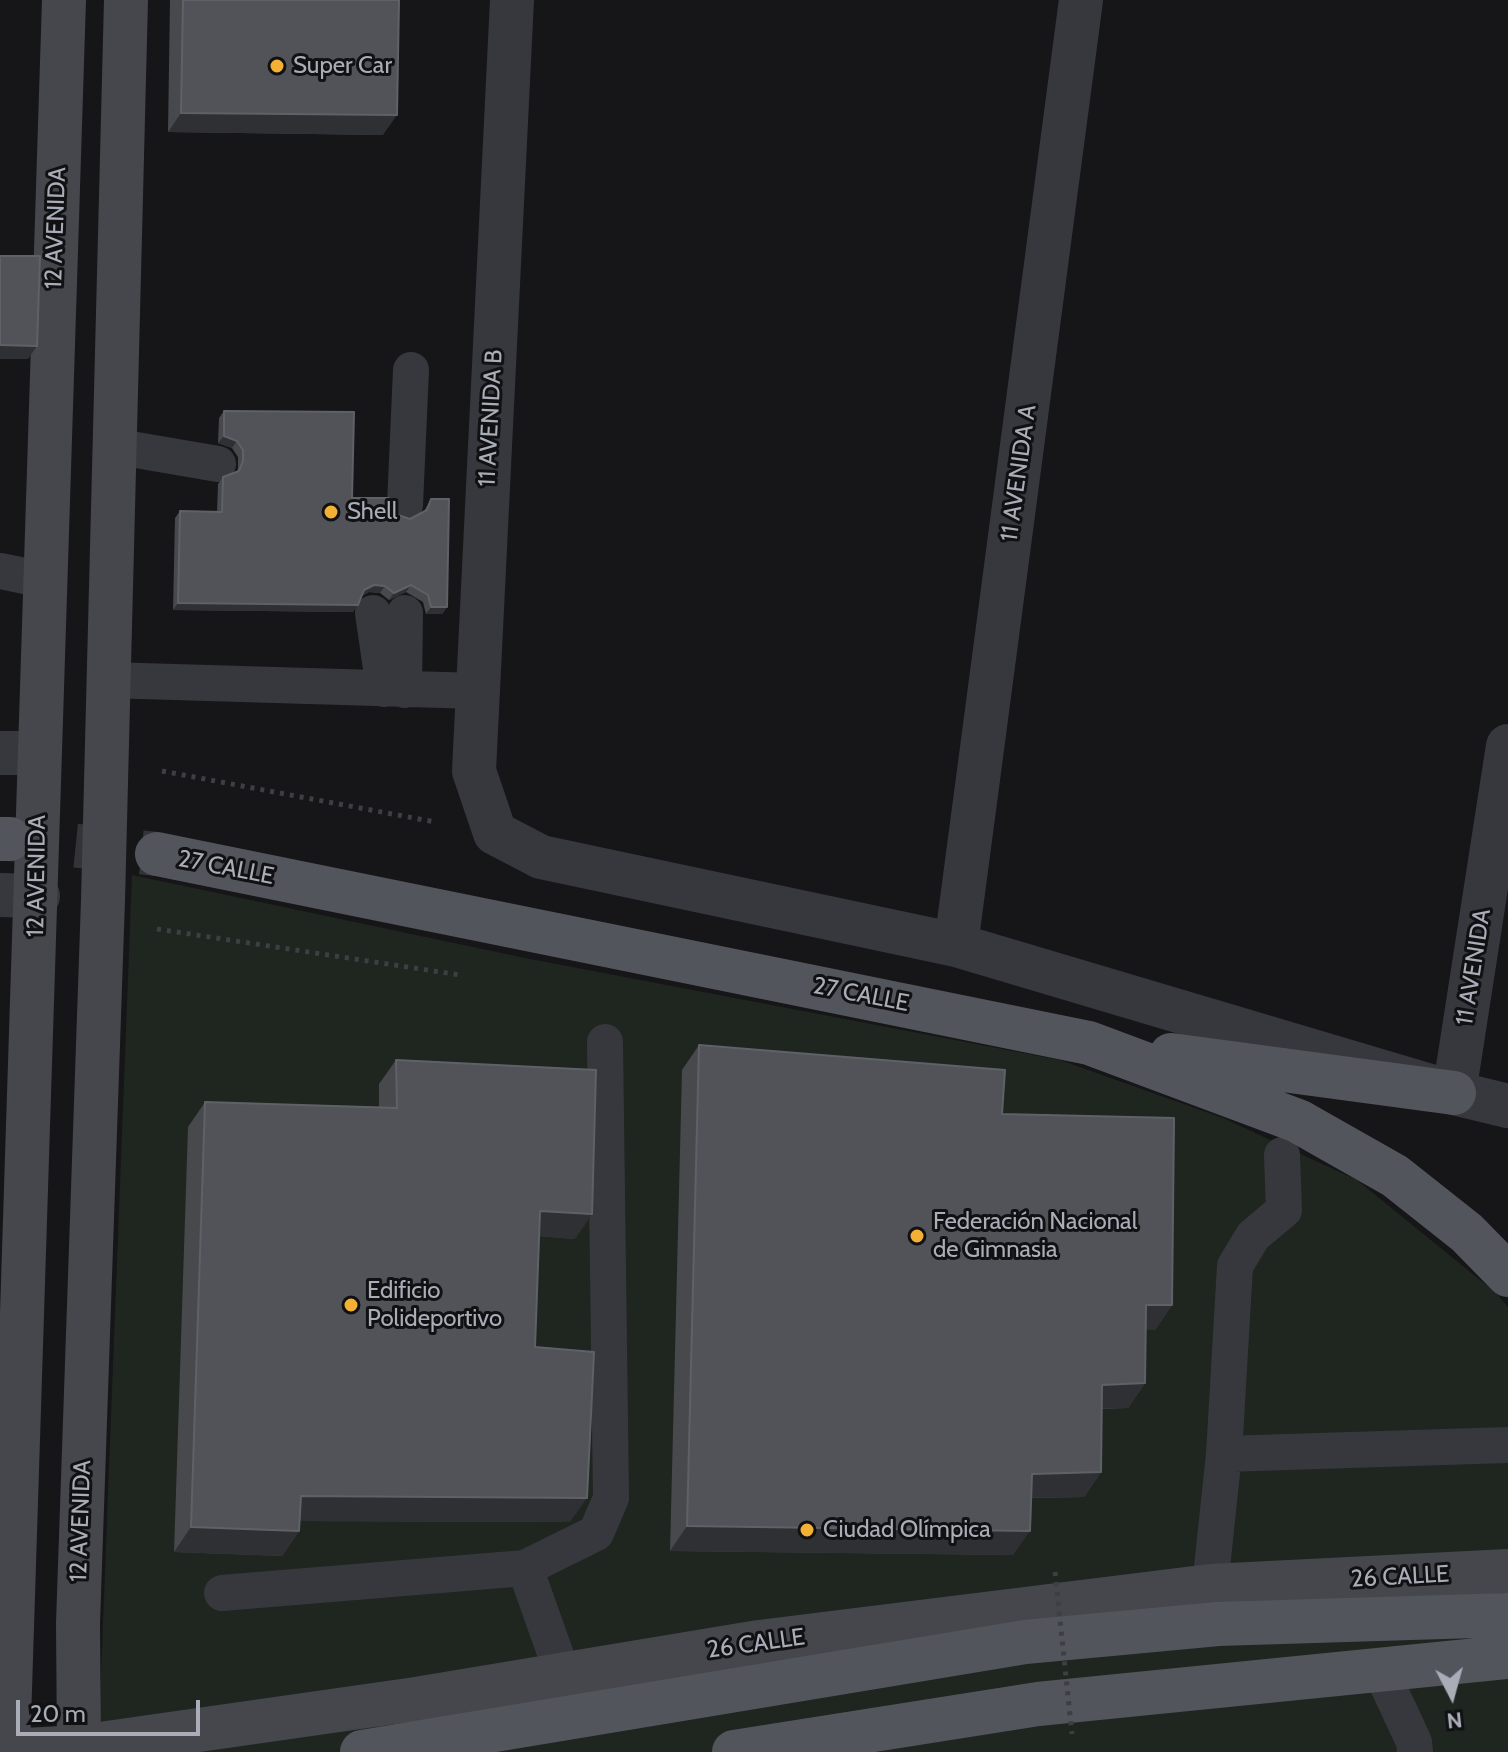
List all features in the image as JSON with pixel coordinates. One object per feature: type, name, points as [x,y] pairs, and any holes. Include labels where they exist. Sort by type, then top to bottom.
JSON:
[{"type":"main road","name":"12 AVENIDA","points":[[8,1751],[19,753],[44,580],[64,0]]},
{"type":"main road","name":"12 AVENIDA","points":[[79,1747],[78,1623],[126,0]]},
{"type":"main road","name":"27 CALLE","points":[[157,854],[1089,1043],[1309,1127],[1395,1176],[1467,1233],[1508,1275]]},
{"type":"main road","points":[[1089,1043],[1454,1093]]},
{"type":"main road","name":"26 CALLE","points":[[8,1751],[79,1747],[563,1675],[759,1642],[1210,1586],[1508,1571]]},
{"type":"main road","points":[[362,1752],[1025,1642],[1218,1624],[1508,1615]]},
{"type":"main road","points":[[734,1752],[1038,1704],[1508,1657]]},
{"type":"street","name":"11 AVENIDA B","points":[[495,833],[474,771],[512,0]]},
{"type":"street","name":"11 AVENIDA A","points":[[956,945],[1081,0]]},
{"type":"street","name":"11 AVENIDA","points":[[1454,1093],[1508,746]]},
{"type":"street","points":[[495,833],[541,857],[956,945],[1454,1093],[1508,1106]]},
{"type":"lane","points":[[405,505],[411,370]]},
{"type":"lane","points":[[113,446],[218,464]]},
{"type":"lane","points":[[0,571],[44,580]]},
{"type":"lane","points":[[389,613],[394,689]]},
{"type":"lane","points":[[107,680],[477,691]]},
{"type":"lane","points":[[222,1593],[525,1568],[596,1533],[611,1498],[605,1042]]},
{"type":"lane","points":[[1210,1586],[1224,1454],[1235,1266],[1253,1236],[1284,1210],[1282,1155]]},
{"type":"lane","points":[[1224,1454],[1508,1445]]},
{"type":"lane","points":[[525,1568],[563,1675]]},
{"type":"lane","points":[[1380,1669],[1414,1742],[1415,1752]]},
{"type":"path","points":[[105,761],[495,833]]},
{"type":"path","points":[[1055,1572],[1072,1734]]},
{"type":"shaded area","name":"Ciudad Olímpica","points":[[132,875],[525,958],[1060,1060],[1223,1118],[1357,1180],[1496,1293],[1508,1307],[1508,1752],[98,1752]]},
{"type":"building","name":"Super Car","points":[[183,0],[399,0],[397,115],[181,113]]},
{"type":"building","points":[[0,256],[40,256],[37,346],[0,345]]},
{"type":"building","name":"Shell","points":[[224,411],[354,412],[352,498],[389,498],[398,515],[410,519],[427,510],[431,499],[449,499],[447,607],[431,607],[428,595],[411,585],[394,593],[385,586],[374,585],[364,590],[358,605],[178,603],[180,511],[222,512],[223,477],[239,471],[243,461],[243,450],[237,441],[224,436]]},
{"type":"building","name":"Federación Nacional de Gimnasia","points":[[699,1045],[1005,1070],[1002,1114],[1174,1118],[1172,1305],[1146,1305],[1145,1383],[1102,1385],[1101,1472],[1032,1474],[1030,1531],[687,1526]]},
{"type":"building","name":"Edificio Polideportivo","points":[[396,1060],[596,1070],[592,1214],[540,1211],[535,1347],[594,1352],[587,1498],[301,1496],[299,1531],[191,1527],[205,1102],[397,1108]]},
{"type":"tunnel","points":[[10,839],[157,854]]},
{"type":"place","name":"Super Car","points":[[277,66]]},
{"type":"place","name":"Shell","points":[[331,512]]},
{"type":"place","name":"Federación Nacional de Gimnasia","points":[[917,1236]]},
{"type":"place","name":"Edificio Polideportivo","points":[[351,1305]]},
{"type":"place","name":"Ciudad Olímpica","points":[[807,1530]]}]
